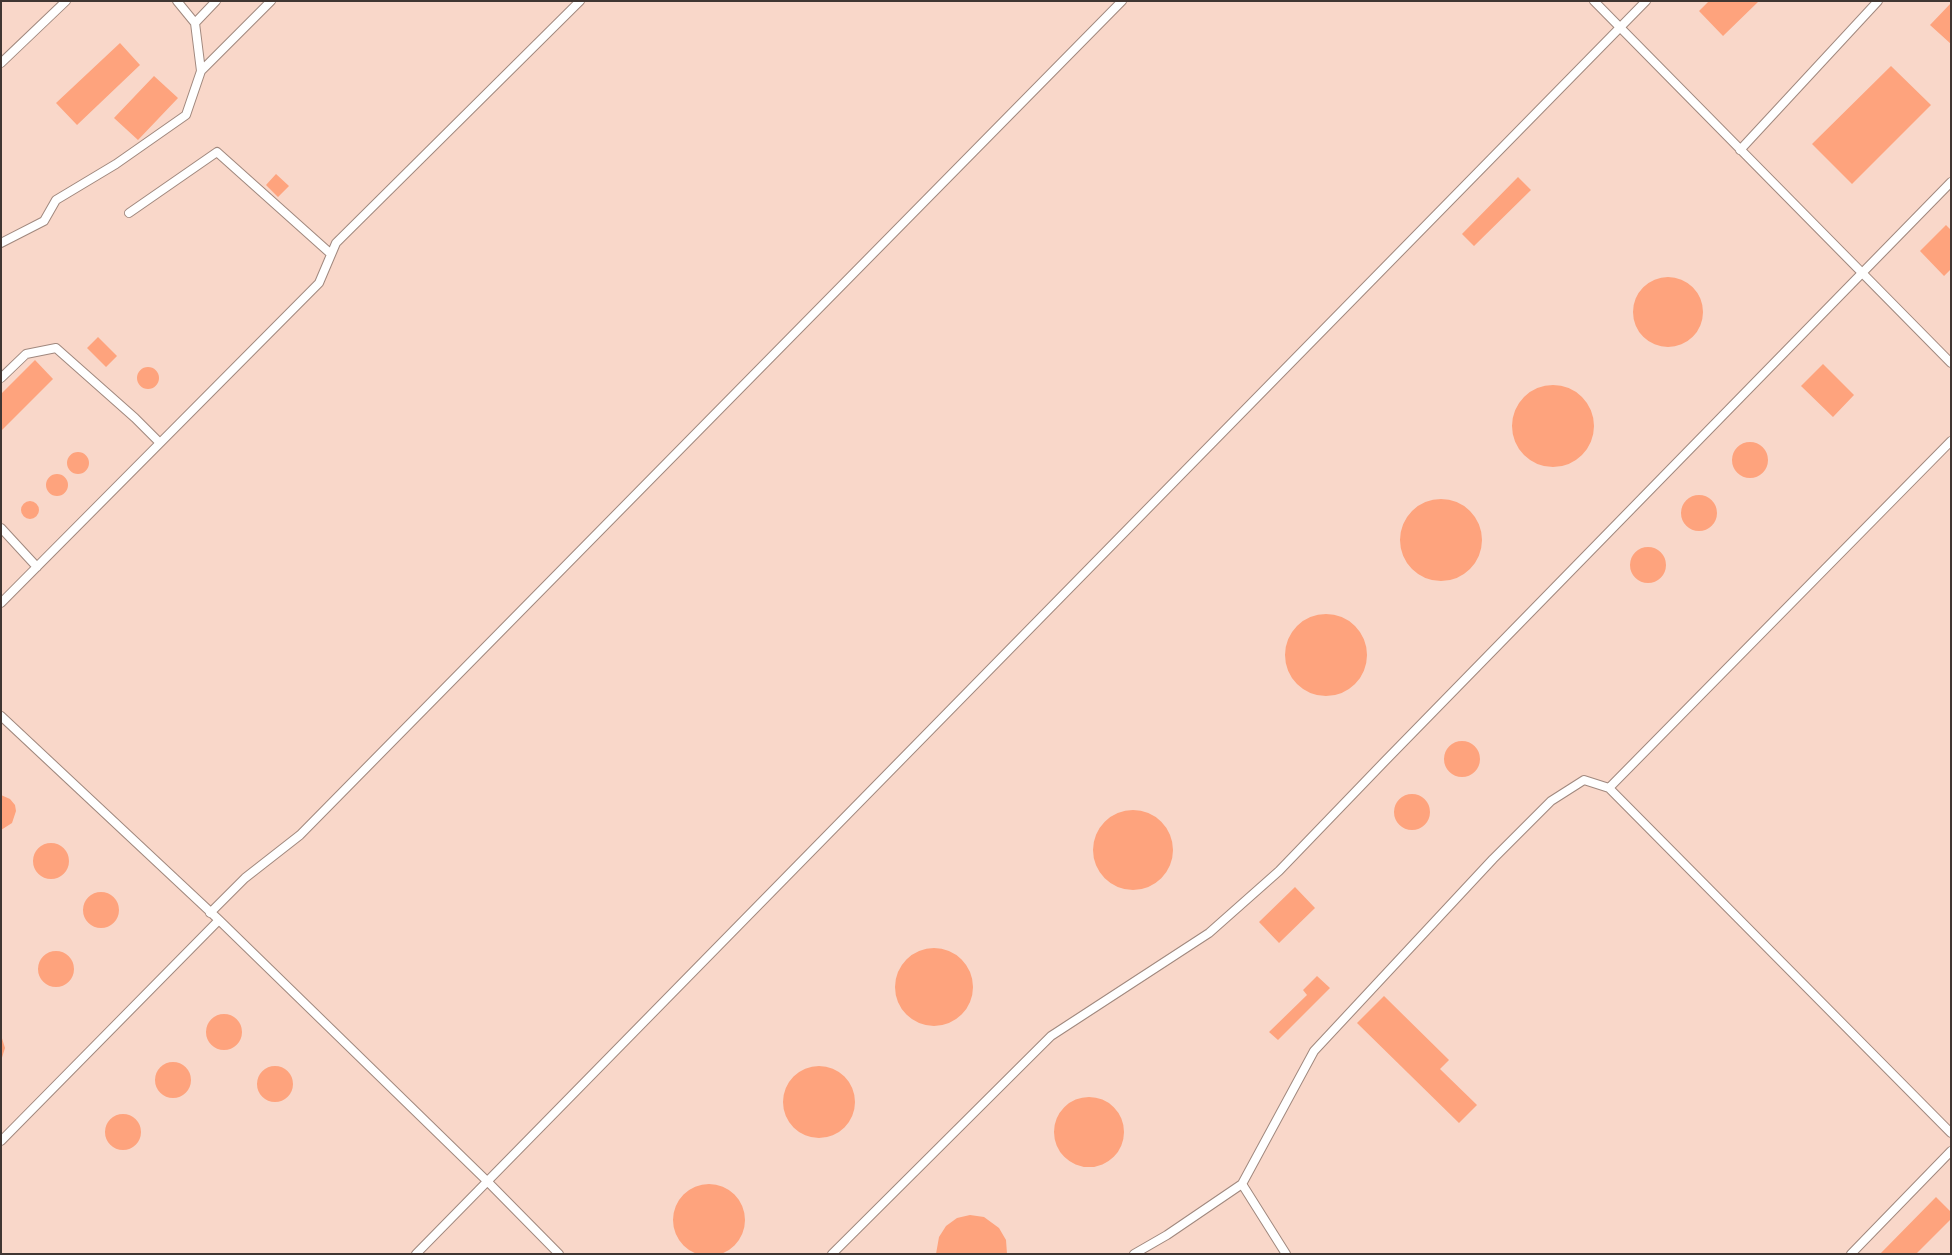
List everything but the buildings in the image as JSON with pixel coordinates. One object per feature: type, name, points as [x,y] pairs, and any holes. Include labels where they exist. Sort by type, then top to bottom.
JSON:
[{"type":"lane","points":[[1,63],[66,1]]},
{"type":"lane","points":[[1,243],[44,221],[56,200],[116,164],[186,115],[201,71],[195,23],[177,1]]},
{"type":"lane","points":[[195,23],[216,1]]},
{"type":"lane","points":[[201,71],[271,1]]},
{"type":"lane","points":[[1,603],[319,283],[336,243],[580,1]]},
{"type":"lane","points":[[210,912],[245,878],[300,835],[1122,1]]},
{"type":"lane","points":[[1594,1],[1951,363]]},
{"type":"lane","points":[[416,1254],[1646,1]]},
{"type":"lane","points":[[1740,150],[1878,1]]},
{"type":"lane","points":[[129,213],[218,152],[331,254]]},
{"type":"lane","points":[[832,1254],[1051,1036],[1209,933],[1279,871],[1951,182]]},
{"type":"lane","points":[[1,378],[26,354],[56,348],[135,418],[160,443]]},
{"type":"lane","points":[[1609,788],[1951,441]]},
{"type":"lane","points":[[1,528],[37,567]]},
{"type":"lane","points":[[1,716],[219,920],[488,1182],[559,1254]]},
{"type":"lane","points":[[1134,1254],[1167,1235],[1242,1184],[1314,1051],[1493,859],[1551,801],[1584,780],[1609,788],[1951,1133]]},
{"type":"lane","points":[[1,1141],[219,920]]},
{"type":"lane","points":[[1851,1254],[1951,1151]]},
{"type":"lane","points":[[1242,1184],[1286,1254]]},
{"type":"shaded area","points":[[1,1],[1951,1],[1951,1254],[1,1254]]}]
